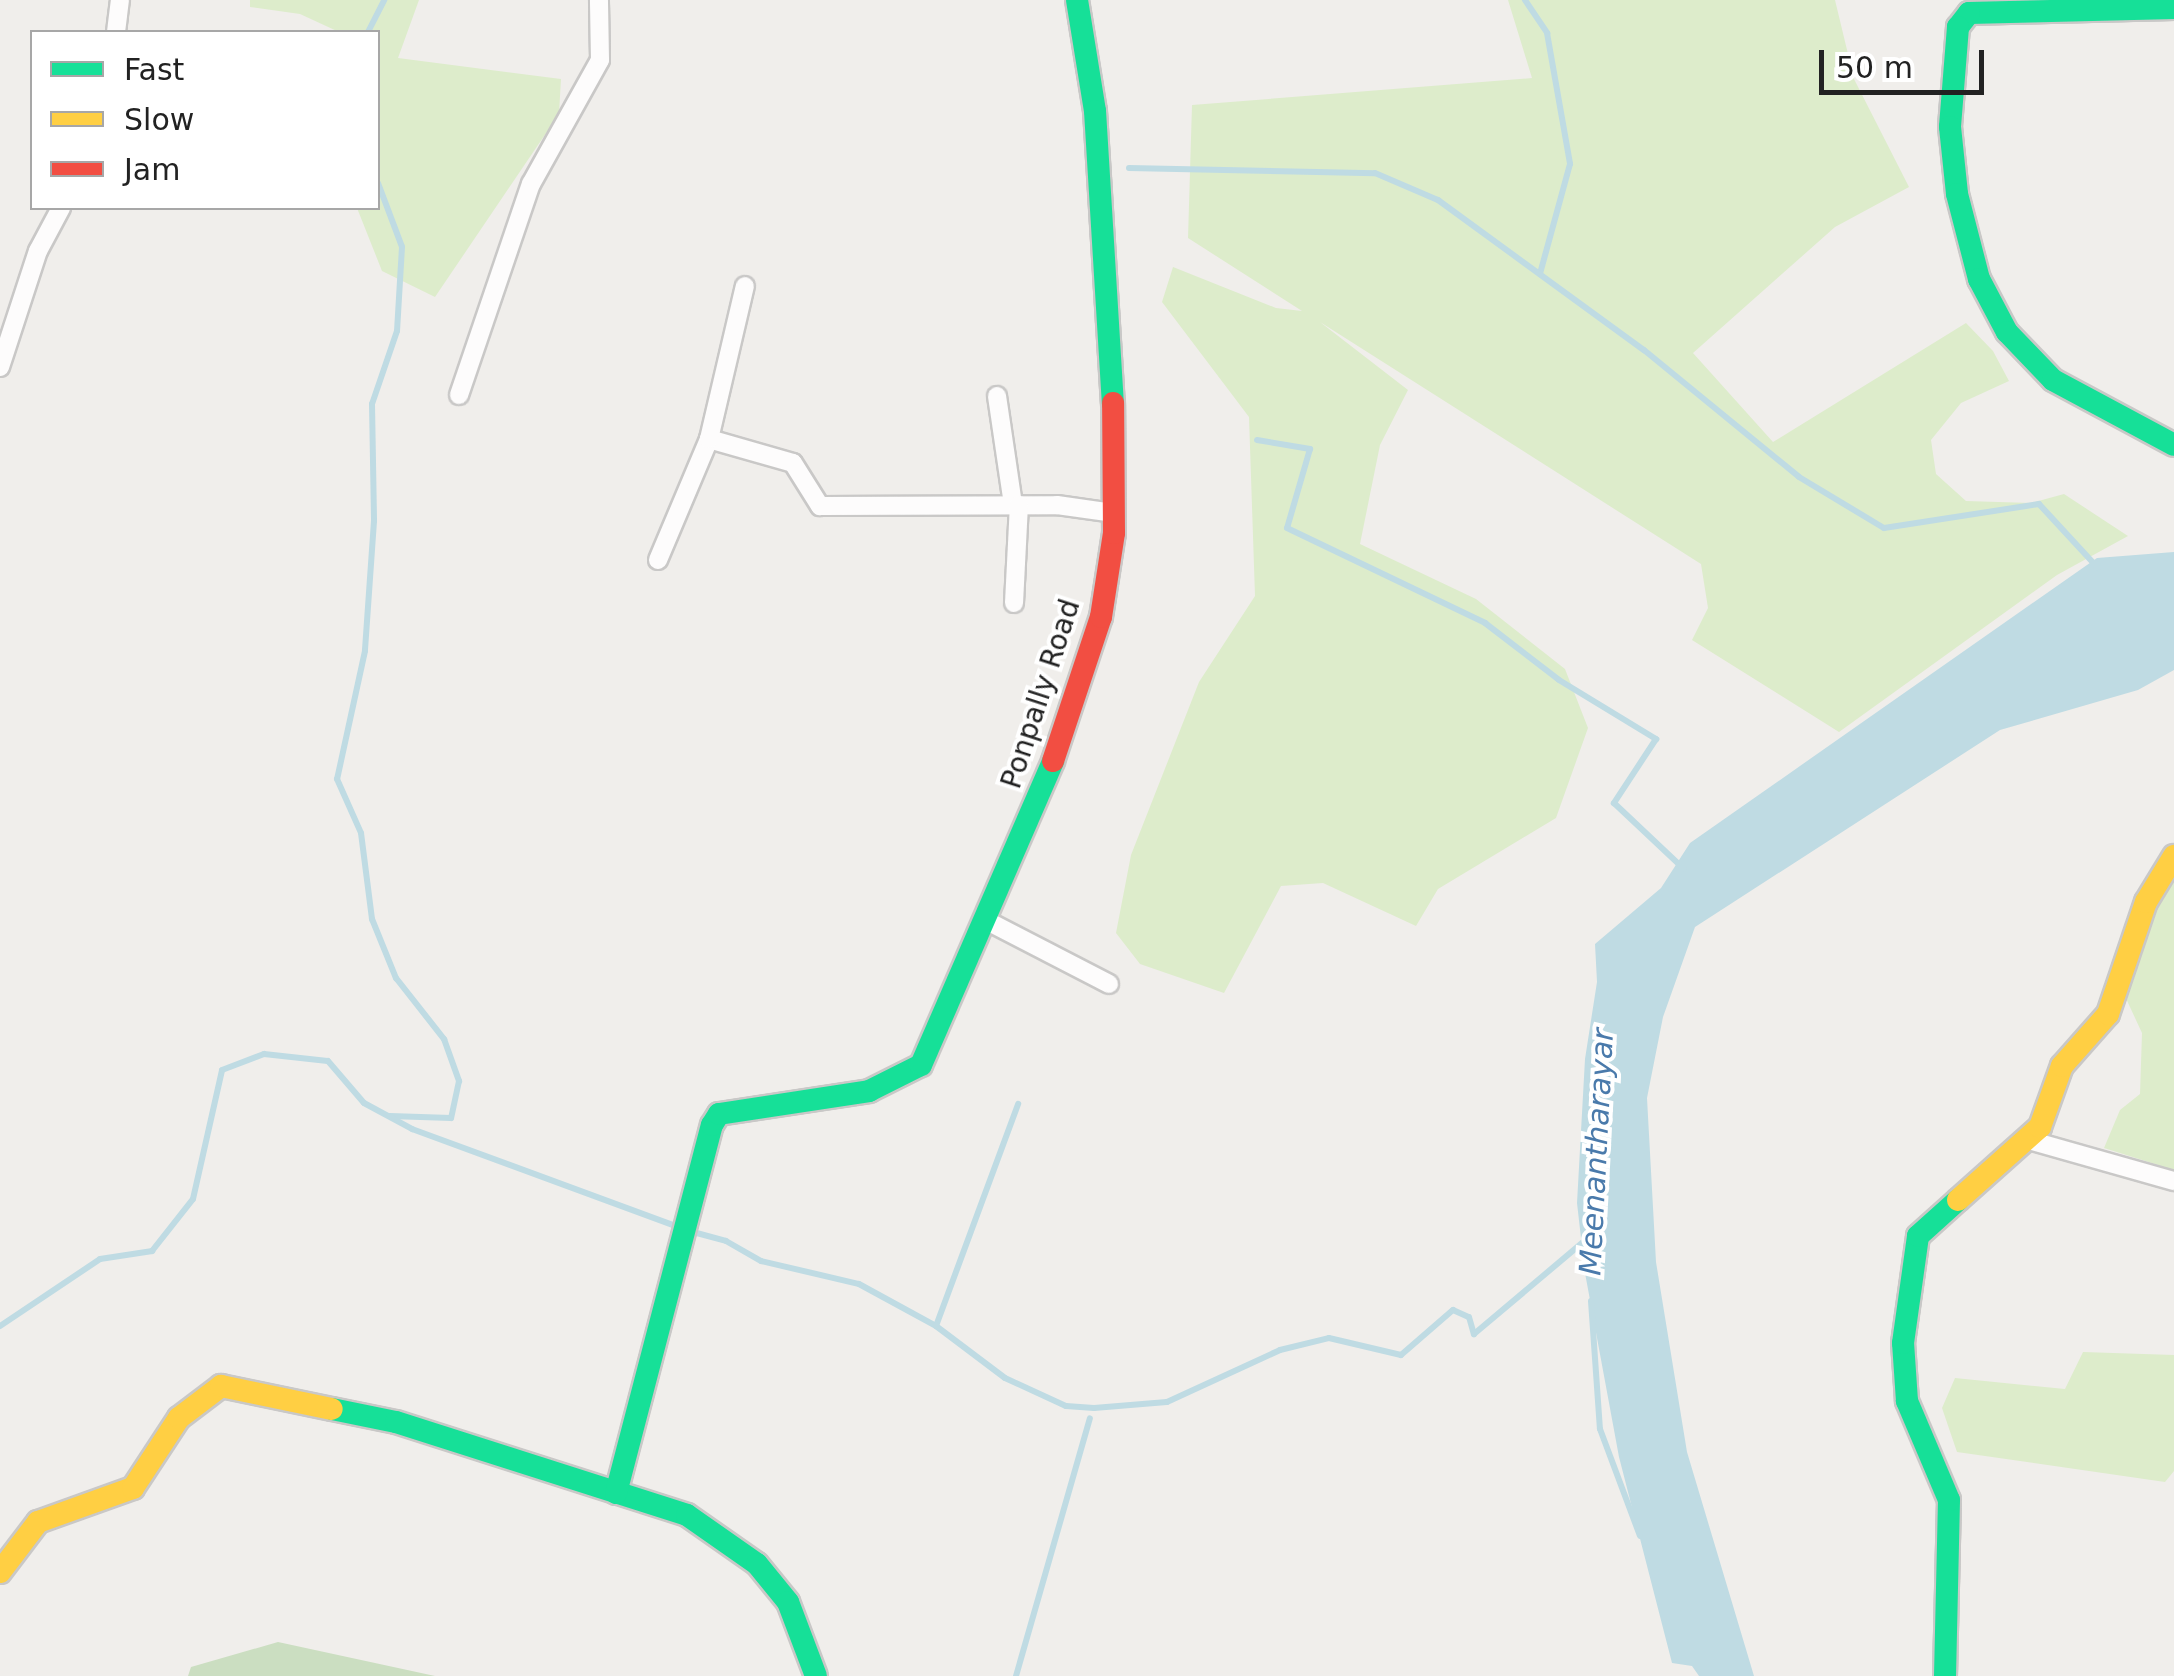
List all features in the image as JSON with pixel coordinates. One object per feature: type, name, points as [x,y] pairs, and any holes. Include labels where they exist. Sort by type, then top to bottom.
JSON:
[{"type":"street","points":[[116,30],[120,0]]},
{"type":"street","points":[[459,395],[524,201],[600,60],[599,0]]},
{"type":"street","name":"Ponpally Road","points":[[616,1493],[719,1114],[869,1091],[921,1065],[989,922],[1039,801],[1102,617],[1114,514],[1116,444],[1095,112],[1077,0]]},
{"type":"street","points":[[2174,8],[1996,4],[1969,13],[1958,27],[1950,127],[1958,194],[1979,279],[2028,360],[2174,446]]},
{"type":"street","points":[[0,367],[38,251],[59,210]]},
{"type":"street","points":[[658,560],[709,439],[745,286]]},
{"type":"street","points":[[997,396],[1016,506],[1014,603]]},
{"type":"street","points":[[709,439],[793,463],[820,506],[1016,506],[1114,514]]},
{"type":"street","points":[[1945,1676],[1949,1500],[1906,1402],[1904,1363],[1918,1236],[1949,1203],[2029,1140],[2062,1066],[2108,1014],[2146,902],[2174,856]]},
{"type":"street","points":[[989,922],[1108,984]]},
{"type":"street","points":[[2029,1140],[2174,1181]]},
{"type":"street","points":[[0,1572],[38,1522],[133,1488],[179,1418],[221,1386],[396,1422],[687,1516],[757,1564],[788,1602],[816,1676]]},
{"type":"green space","points":[[250,0],[419,0],[398,58],[561,79],[559,114],[435,297],[382,271],[358,210],[380,210],[380,30],[335,30],[300,14],[250,7]]},
{"type":"green space","points":[[1508,0],[1835,0],[1854,79],[1909,187],[1835,227],[1693,353],[1773,442],[1966,323],[1993,351],[2009,381],[1961,403],[1931,440],[1936,474],[1966,501],[2031,503],[2064,494],[2128,536],[2057,575],[1839,732],[1692,640],[1708,608],[1701,564],[1320,322],[1408,390],[1380,445],[1360,544],[1476,599],[1565,669],[1588,728],[1556,818],[1438,889],[1416,926],[1323,883],[1281,886],[1224,993],[1140,964],[1116,933],[1131,855],[1199,682],[1255,596],[1249,417],[1162,302],[1173,267],[1276,308],[1302,311],[1188,238],[1192,105],[1532,78]]},
{"type":"green space","points":[[2174,875],[2174,1170],[2104,1148],[2120,1110],[2140,1094],[2142,1033],[2123,992],[2146,921]]},
{"type":"green space","points":[[2083,1352],[2174,1355],[2174,1471],[2165,1482],[1957,1452],[1942,1408],[1955,1378],[2065,1389]]},
{"type":"green space","points":[[278,1642],[435,1676],[188,1676],[191,1667]]},
{"type":"water","points":[[2174,552],[2174,670],[2138,690],[2000,730],[1695,927],[1663,1017],[1647,1098],[1656,1262],[1687,1452],[1754,1676],[1699,1676],[1692,1666],[1672,1663],[1619,1457],[1585,1273],[1577,1203],[1585,1059],[1597,982],[1595,944],[1661,888],[1690,843],[2097,558]]},
{"type":"waterway","points":[[369,30],[384,0]]},
{"type":"waterway","points":[[1525,0],[1547,33],[1570,164],[1540,274]]},
{"type":"waterway","points":[[1129,168],[1375,173],[1438,200],[1644,350],[1799,477],[1884,528],[2039,504],[2098,568]]},
{"type":"waterway","points":[[380,188],[402,247],[397,331],[372,404],[374,521],[365,651],[337,779],[361,833],[372,919],[396,978],[444,1039],[459,1081],[451,1118],[390,1116]]},
{"type":"waterway","points":[[1257,440],[1310,449],[1287,528],[1485,623],[1559,680],[1656,739],[1614,803],[1684,869]]},
{"type":"waterway","points":[[0,1326],[100,1259],[152,1251],[193,1199],[222,1070],[264,1054],[328,1061],[364,1103],[412,1129],[681,1228]]},
{"type":"waterway","points":[[936,1326],[1018,1104]]},
{"type":"waterway","points":[[693,1232],[726,1241],[761,1261],[859,1284],[936,1326],[1005,1378],[1066,1406],[1094,1408],[1167,1402],[1280,1350],[1329,1338],[1401,1355],[1453,1310],[1469,1317],[1474,1334],[1587,1239]]},
{"type":"waterway","name":"Meenantharayar","points":[[1591,1301],[1600,1429],[1640,1536]]},
{"type":"waterway","points":[[1016,1676],[1090,1418]]},
{"type":"traffic: fast","points":[[1077,0],[1095,111],[1113,403]]},
{"type":"traffic: fast","points":[[2174,8],[1969,13],[1958,27],[1950,127],[1957,194],[1979,279],[2007,332],[2053,380],[2174,445]]},
{"type":"traffic: fast","points":[[616,1493],[712,1125],[719,1114],[869,1091],[921,1065],[1053,761]]},
{"type":"traffic: fast","points":[[1945,1676],[1949,1500],[1907,1401],[1903,1343],[1918,1236],[1958,1200]]},
{"type":"traffic: fast","points":[[332,1409],[396,1422],[687,1515],[757,1564],[788,1602],[816,1676]]},
{"type":"traffic: slow","points":[[1958,1200],[2040,1127],[2062,1066],[2108,1014],[2146,902],[2174,856]]},
{"type":"traffic: slow","points":[[0,1572],[38,1522],[133,1488],[179,1418],[221,1386],[332,1409]]},
{"type":"traffic: jam","points":[[1053,761],[1101,617],[1114,533],[1113,403]]}]
